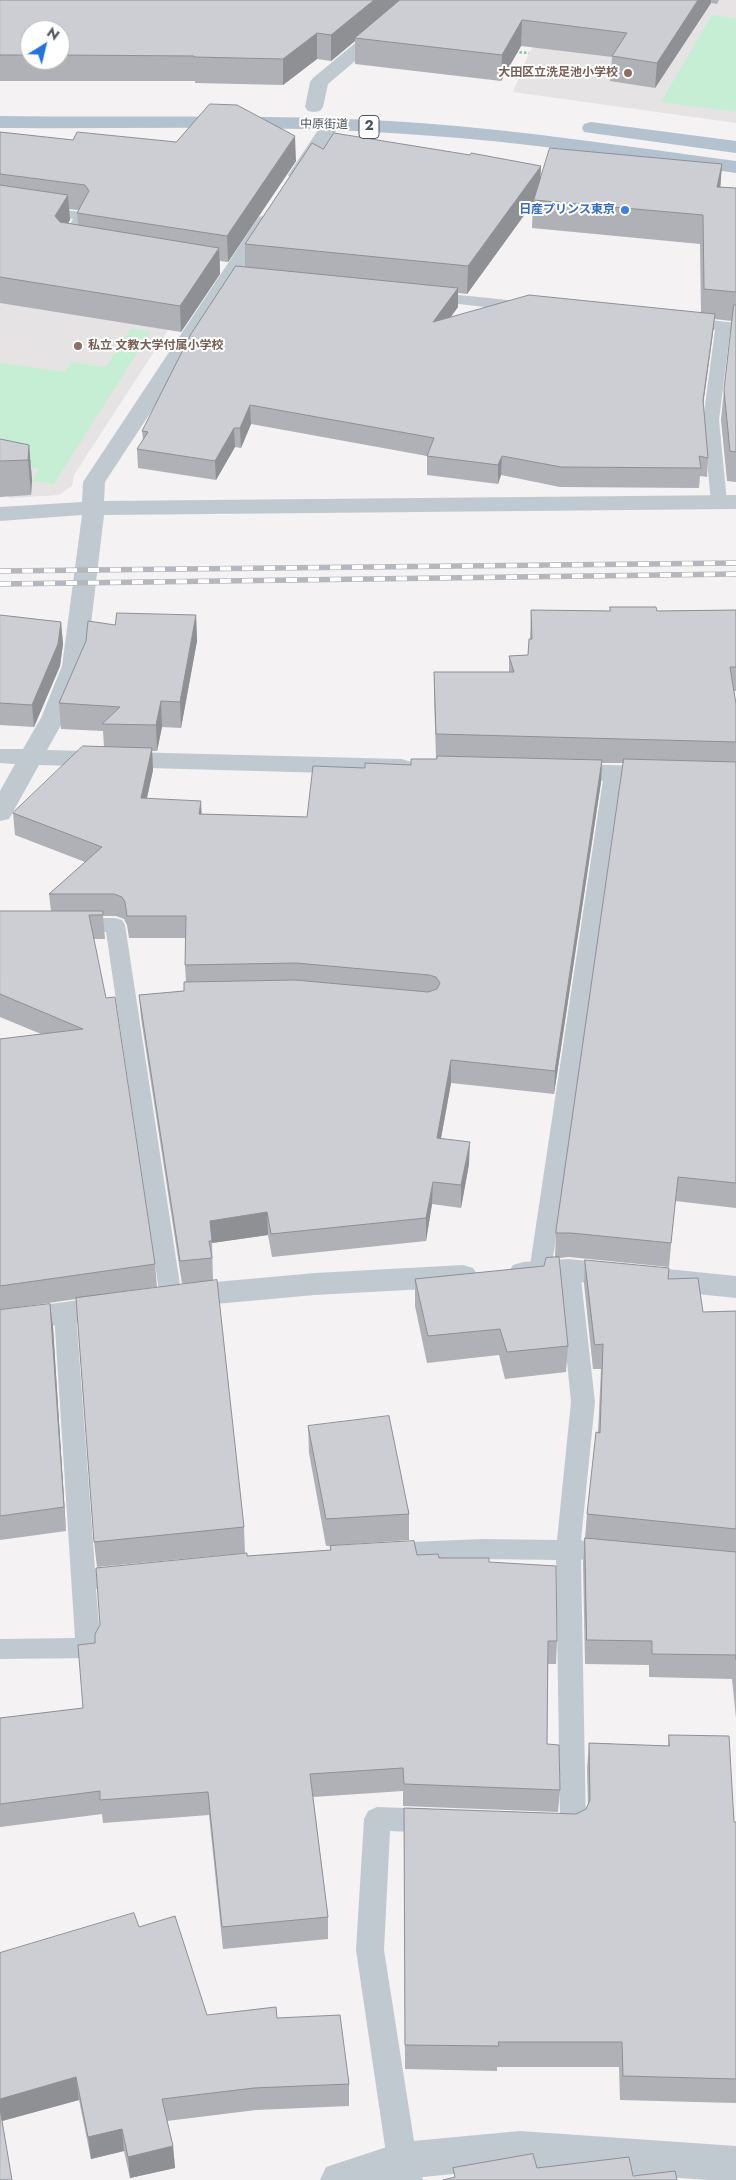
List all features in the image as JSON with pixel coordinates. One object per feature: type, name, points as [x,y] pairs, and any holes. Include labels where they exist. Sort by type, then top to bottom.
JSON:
[{"type":"main road","name":"中原街道","points":[[0,105],[314,107],[409,111]]},
{"type":"main road","name":"中原街道","points":[[0,122],[331,125],[420,129],[508,138],[736,167]]},
{"type":"main road","points":[[574,126],[736,147]]},
{"type":"street","points":[[314,107],[319,82],[418,0]]},
{"type":"street","points":[[289,188],[331,125]]},
{"type":"street","points":[[0,813],[53,718],[74,666],[93,518],[94,482],[278,204]]},
{"type":"street","points":[[0,514],[93,518],[728,502]]},
{"type":"street","points":[[0,756],[426,768]]},
{"type":"street","points":[[544,771],[736,776]]},
{"type":"street","points":[[0,1322],[171,1298],[316,1284],[569,1270],[736,1287]]},
{"type":"street","points":[[339,2180],[520,2149],[736,2164]]},
{"type":"lane","points":[[0,205],[82,216],[67,242],[87,246]]},
{"type":"lane","points":[[416,296],[545,309]]},
{"type":"lane","points":[[674,321],[729,327],[711,420],[728,502]]},
{"type":"lane","points":[[540,1272],[613,773]]},
{"type":"lane","points":[[58,926],[115,925],[135,997],[171,1298]]},
{"type":"lane","points":[[534,1825],[573,1826],[568,1549],[583,1402],[569,1270]]},
{"type":"lane","points":[[0,1649],[88,1648],[65,1313]]},
{"type":"lane","points":[[369,1554],[482,1549],[568,1549],[608,1553]]},
{"type":"lane","points":[[84,1580],[143,1575]]},
{"type":"lane","points":[[405,2170],[370,1950],[377,1819],[455,1822]]},
{"type":"path","points":[[509,51],[529,53]]},
{"type":"shaded area","name":"大田区立洗足池小学校","points":[[565,0],[736,0],[736,123],[513,92],[529,53]]},
{"type":"shaded area","name":"私立 文教大学付属小学校","points":[[0,265],[207,270],[74,475],[72,486],[59,495],[10,498],[0,487]]},
{"type":"green space","points":[[712,15],[736,18],[736,112],[661,102]]},
{"type":"green space","points":[[131,329],[151,331],[54,484],[32,481],[39,469],[0,463],[0,363],[65,372],[72,362],[106,367]]},
{"type":"building","points":[[0,0],[374,0],[331,35],[317,33],[283,59],[70,55],[70,20],[20,20],[20,55],[0,55]]},
{"type":"building","points":[[400,0],[698,0],[657,63],[612,56],[627,33],[522,20],[502,55],[355,38]]},
{"type":"building","points":[[210,104],[237,105],[295,136],[227,236],[77,213],[89,191],[85,185],[0,174],[0,132],[73,140],[77,132],[176,142]]},
{"type":"building","points":[[334,133],[470,155],[471,153],[541,166],[468,266],[245,244],[312,143],[323,149]]},
{"type":"building","points":[[550,148],[722,164],[717,187],[736,188],[736,292],[704,289],[703,215],[534,200]]},
{"type":"building","points":[[0,185],[68,195],[55,216],[60,222],[219,248],[180,306],[0,277]]},
{"type":"building","points":[[236,266],[458,288],[433,322],[529,295],[715,314],[703,400],[708,458],[699,456],[701,468],[561,467],[502,456],[498,465],[427,456],[434,438],[250,405],[240,428],[234,428],[215,461],[137,449],[148,432],[142,431],[191,334]]},
{"type":"building","points":[[734,305],[736,305],[736,452],[730,451],[724,390]]},
{"type":"building","points":[[0,439],[29,445],[28,460],[0,461]]},
{"type":"building","points":[[610,607],[656,607],[657,611],[736,610],[736,667],[730,667],[736,704],[736,742],[436,734],[434,672],[514,672],[509,656],[528,655],[529,639],[532,639],[531,610],[610,611]]},
{"type":"building","points":[[117,613],[196,615],[180,702],[161,701],[156,725],[102,724],[120,707],[59,703],[86,641],[88,621],[115,625]]},
{"type":"building","points":[[0,615],[61,622],[58,644],[32,705],[0,703]]},
{"type":"building","points":[[83,746],[152,748],[141,798],[201,801],[199,814],[307,817],[313,766],[365,768],[365,763],[411,765],[411,759],[437,759],[437,756],[602,760],[555,1071],[451,1060],[437,1138],[470,1142],[461,1185],[433,1182],[426,1218],[271,1234],[267,1212],[210,1221],[212,1241],[209,1241],[212,1258],[180,1261],[139,995],[184,991],[184,982],[295,980],[428,992],[437,989],[440,983],[436,977],[429,975],[296,963],[185,965],[186,916],[127,916],[125,902],[122,897],[114,894],[49,894],[102,847],[13,813]]},
{"type":"building","points":[[624,759],[736,762],[736,1183],[678,1177],[671,1243],[556,1233]]},
{"type":"building","points":[[0,911],[103,911],[103,915],[89,915],[106,998],[115,997],[155,1264],[0,1286],[0,1039],[83,1029],[0,994]]},
{"type":"building","points":[[559,1257],[568,1346],[507,1352],[500,1329],[428,1336],[415,1279],[544,1266],[546,1258]]},
{"type":"building","points":[[585,1260],[669,1268],[668,1279],[698,1278],[703,1312],[736,1311],[736,1529],[587,1514],[596,1432],[600,1433],[603,1344],[595,1345]]},
{"type":"building","points":[[217,1280],[244,1527],[94,1542],[76,1298]]},
{"type":"building","points":[[50,1304],[64,1507],[0,1516],[0,1310]]},
{"type":"building","points":[[389,1416],[409,1514],[326,1519],[308,1426]]},
{"type":"building","points":[[585,1538],[736,1552],[736,1655],[652,1654],[652,1641],[587,1640]]},
{"type":"building","points":[[414,1541],[417,1555],[438,1554],[439,1558],[489,1558],[489,1562],[556,1566],[557,1641],[548,1641],[547,1744],[559,1745],[560,1790],[404,1784],[403,1768],[310,1774],[328,1917],[222,1927],[208,1792],[100,1800],[100,1791],[0,1804],[0,1718],[83,1708],[78,1645],[95,1643],[95,1634],[100,1625],[96,1568],[247,1553],[247,1556],[331,1550],[330,1546]]},
{"type":"building","points":[[669,1735],[729,1736],[734,1822],[736,1822],[736,2079],[623,2076],[622,2042],[498,2042],[499,2046],[405,2045],[404,1808],[576,1814],[586,1809],[590,1800],[589,1743],[669,1746]]},
{"type":"building","points":[[134,1913],[139,1927],[175,1916],[207,2015],[276,2007],[277,2018],[340,2015],[349,2084],[254,2088],[162,2099],[173,2146],[128,2157],[122,2129],[88,2137],[76,2077],[0,2099],[0,1953]]},
{"type":"building","points":[[0,2109],[12,2180],[0,2180]]},
{"type":"building","points":[[533,2154],[537,2168],[629,2157],[633,2176],[675,2171],[677,2180],[443,2180],[455,2177],[453,2168]]},
{"type":"railway","points":[[0,571],[736,563]]},
{"type":"railway","points":[[0,584],[736,574]]},
{"type":"place","name":"大田区立洗足池小学校","points":[[628,73]]},
{"type":"place","name":"日産プリンス東京","points":[[625,210]]},
{"type":"place","name":"私立 文教大学付属小学校","points":[[78,346]]}]
